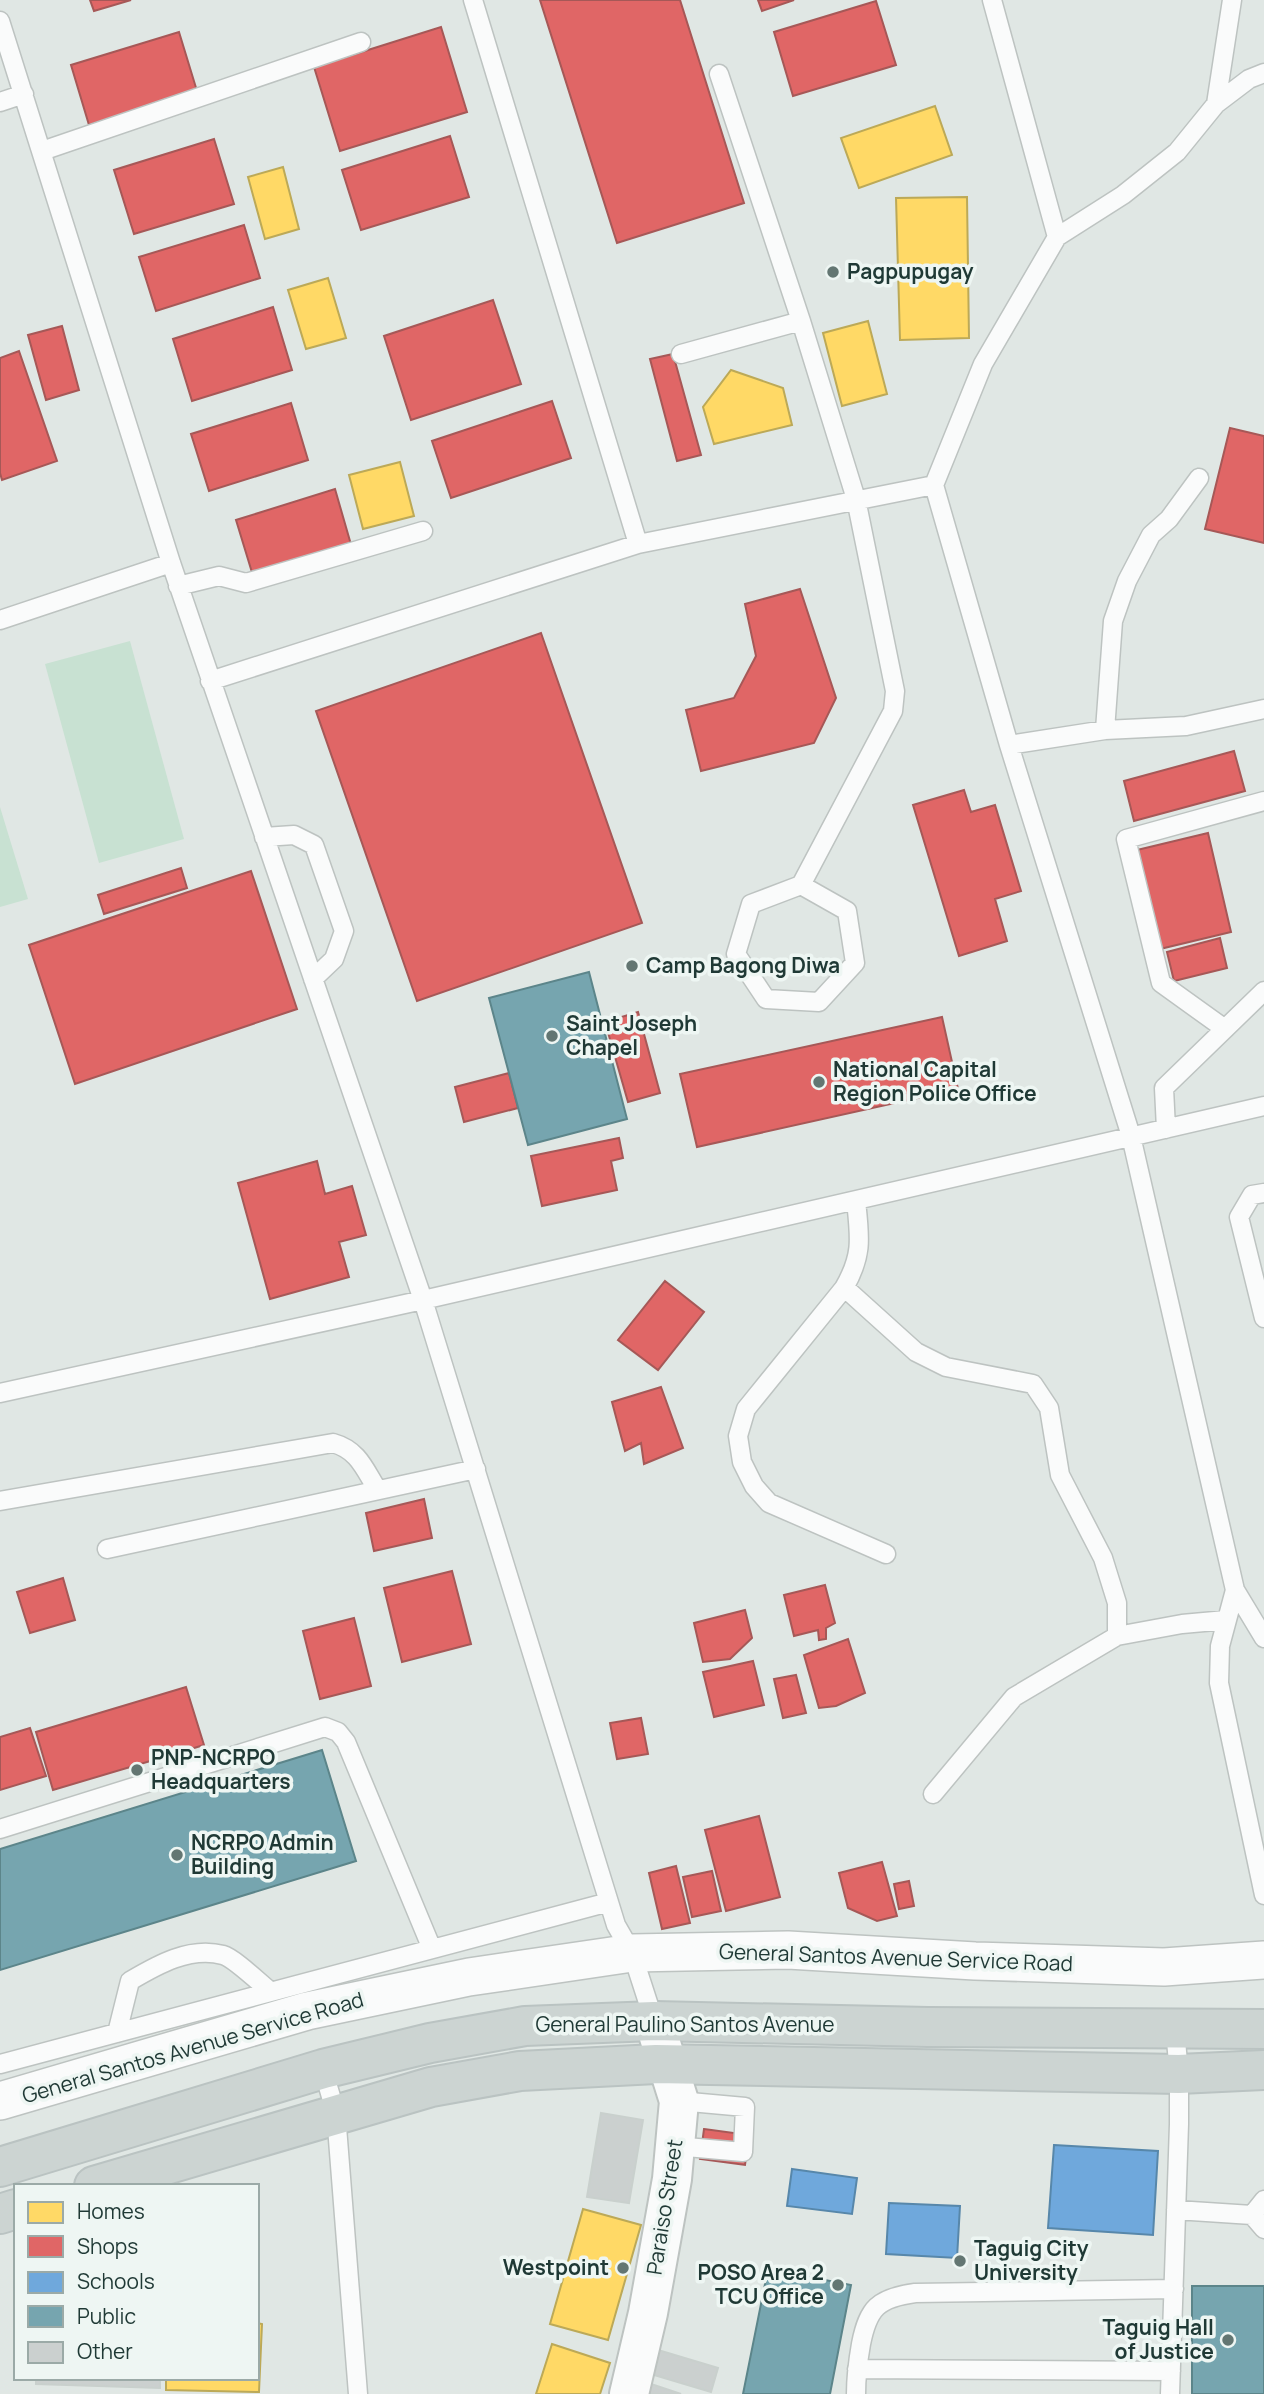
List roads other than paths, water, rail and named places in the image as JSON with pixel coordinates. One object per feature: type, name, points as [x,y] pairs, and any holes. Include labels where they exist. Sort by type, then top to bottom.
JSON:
[{"type":"main road","name":"General Paulino Santos Avenue","points":[[0,2167],[323,2070],[430,2043],[525,2026],[653,2021],[1264,2029]]},
{"type":"main road","name":"General Paulino Santos Avenue","points":[[101,2184],[431,2087],[520,2071],[668,2064],[1179,2074],[1264,2070]]},
{"type":"street","name":"General Santos Avenue Service Road","points":[[0,2101],[307,2011],[469,1977],[632,1953],[788,1950],[975,1961],[1164,1967],[1264,1961]]},
{"type":"street","name":"Paraiso Street","points":[[629,2394],[648,2313],[672,2179],[679,2101],[653,2021]]},
{"type":"lane","points":[[473,0],[638,544]]},
{"type":"lane","points":[[992,0],[1057,237]]},
{"type":"lane","points":[[1216,104],[1232,0]]},
{"type":"lane","points":[[2,30],[178,586],[423,1300],[616,1925],[632,1953],[653,2021]]},
{"type":"lane","points":[[42,151],[361,42]]},
{"type":"lane","points":[[1264,73],[1249,79],[1216,104],[1177,152],[1123,195],[1057,237],[982,364],[934,485],[1009,745],[1131,1136],[1235,1590],[1264,1638]]},
{"type":"lane","points":[[719,74],[801,321],[856,499],[895,691],[892,711],[801,885],[751,904],[736,954],[766,999],[819,1002],[855,964],[847,911],[801,885]]},
{"type":"lane","points":[[0,102],[24,94]]},
{"type":"lane","points":[[681,354],[801,321]]},
{"type":"lane","points":[[1105,730],[1113,621],[1127,581],[1151,535],[1170,519],[1199,478]]},
{"type":"lane","points":[[210,681],[638,544],[934,485]]},
{"type":"lane","points":[[178,586],[219,576],[246,583],[422,531]]},
{"type":"lane","points":[[0,620],[171,563]]},
{"type":"lane","points":[[1009,745],[1105,730],[1186,726],[1264,709]]},
{"type":"lane","points":[[1225,1029],[1161,983],[1126,839],[1264,801]]},
{"type":"lane","points":[[264,838],[294,835],[314,845],[344,931],[334,959],[313,979]]},
{"type":"lane","points":[[1166,1129],[1164,1088],[1264,991]]},
{"type":"lane","points":[[0,1393],[423,1300],[1264,1106]]},
{"type":"lane","points":[[1264,1193],[1252,1195],[1239,1217],[1264,1318]]},
{"type":"lane","points":[[856,1201],[860,1238],[856,1267],[845,1288],[746,1409],[738,1436],[742,1462],[754,1486],[769,1503],[886,1554]]},
{"type":"lane","points":[[845,1288],[916,1352],[946,1367],[1033,1384],[1049,1408],[1060,1475],[1103,1558],[1117,1603],[1117,1636]]},
{"type":"lane","points":[[0,1501],[333,1443],[348,1447],[359,1459],[377,1489]]},
{"type":"lane","points":[[107,1549],[476,1469]]},
{"type":"lane","points":[[1235,1590],[1220,1646],[1219,1683],[1264,1895]]},
{"type":"lane","points":[[933,1794],[1014,1697],[1117,1636],[1182,1624],[1226,1620]]},
{"type":"lane","points":[[0,1829],[325,1727],[338,1732],[346,1742],[432,1949]]},
{"type":"lane","points":[[0,2064],[609,1902]]},
{"type":"lane","points":[[117,2033],[130,1981],[160,1963],[196,1953],[225,1955],[271,1992]]},
{"type":"lane","points":[[1170,2394],[1179,2074],[1175,2029]]},
{"type":"lane","points":[[323,2070],[336,2113],[358,2394]]},
{"type":"lane","points":[[675,2146],[743,2152],[745,2107],[679,2101]]},
{"type":"lane","points":[[1252,2214],[1264,2200]]},
{"type":"lane","points":[[1176,2210],[1252,2214],[1264,2229]]},
{"type":"lane","points":[[856,2394],[857,2369],[866,2320],[874,2309],[885,2301],[901,2295],[1174,2289]]},
{"type":"lane","points":[[857,2369],[1171,2371]]},
{"type":"place","name":"Pagpupugay","points":[[833,272]]},
{"type":"place","name":"Camp Bagong Diwa","points":[[632,966]]},
{"type":"place","name":"Saint Joseph Chapel","points":[[552,1036]]},
{"type":"place","name":"National Capital Region Police Office","points":[[819,1082]]},
{"type":"place","name":"PNP-NCRPO Headquarters","points":[[137,1770]]},
{"type":"place","name":"NCRPO Admin Building","points":[[177,1855]]},
{"type":"place","name":"Taguig City University","points":[[960,2261]]},
{"type":"place","name":"Westpoint","points":[[623,2268]]},
{"type":"place","name":"POSO Area 2 TCU Office","points":[[838,2285]]},
{"type":"place","name":"Taguig Hall of Justice","points":[[1228,2340]]}]
